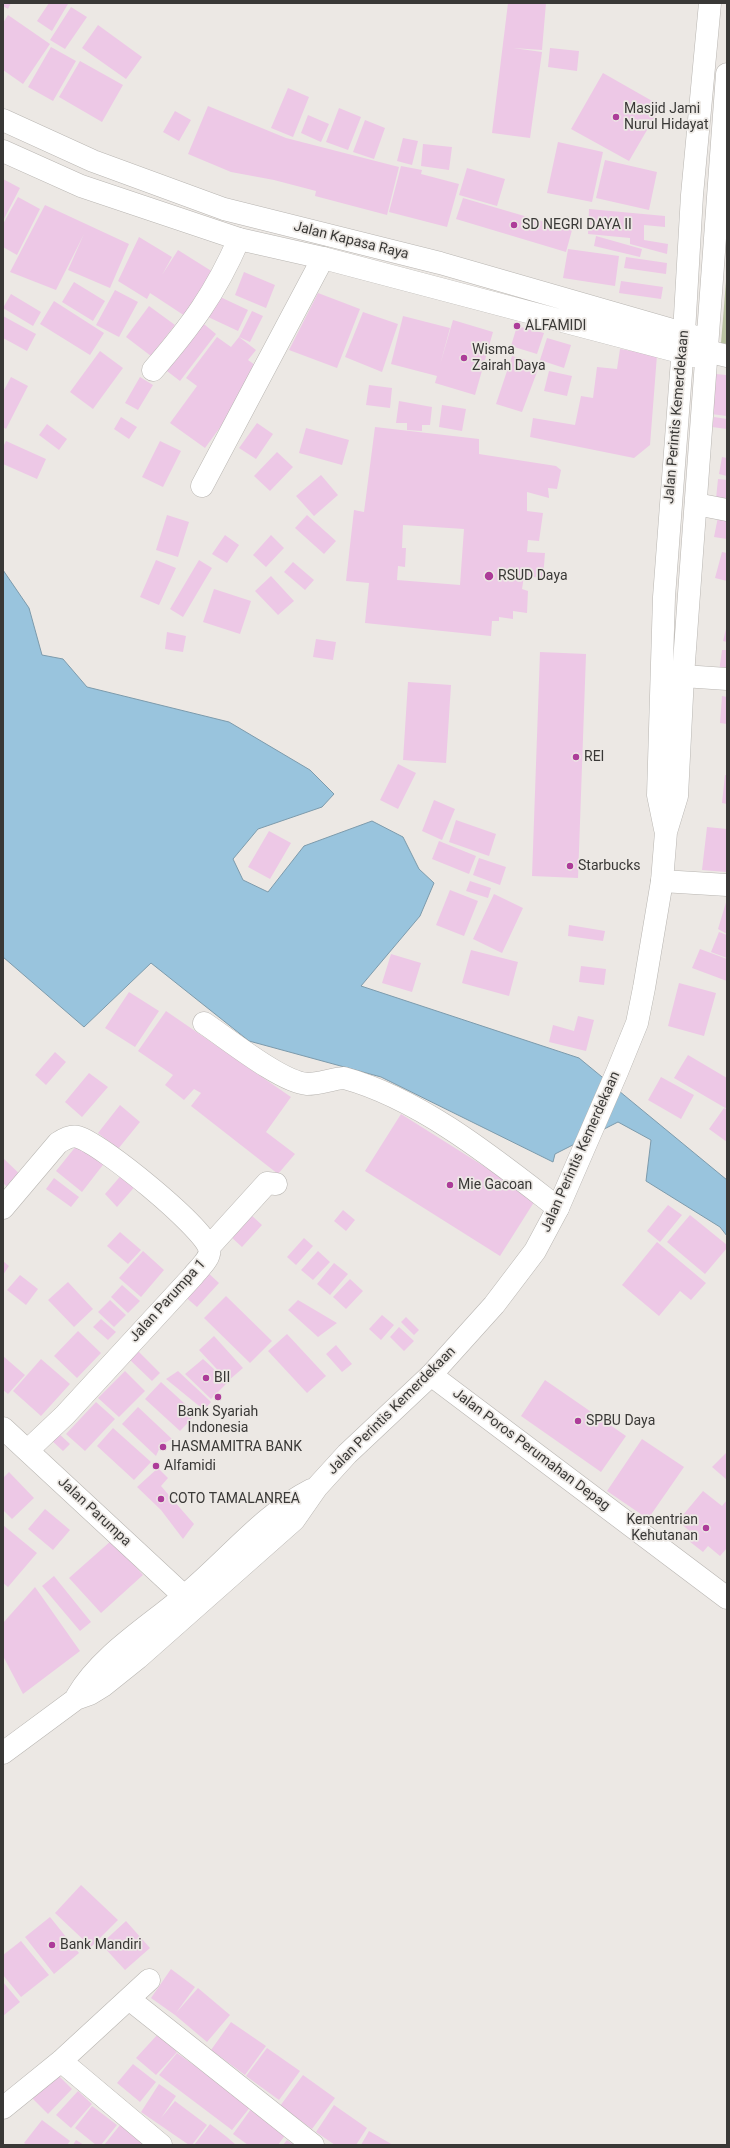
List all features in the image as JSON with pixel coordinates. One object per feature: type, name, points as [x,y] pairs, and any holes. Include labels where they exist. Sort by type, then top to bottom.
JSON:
[{"type":"main road","name":"Jalan Perintis Kemerdekaan","points":[[666,832],[658,795],[664,597],[683,343],[692,195],[710,3]]},
{"type":"main road","name":"Jalan Perintis Kemerdekaan","points":[[3,1753],[76,1699],[90,1694],[103,1686],[138,1658],[294,1520],[318,1487],[347,1454],[431,1375],[494,1305],[535,1251],[558,1208],[578,1163],[637,1023],[662,881],[666,832],[677,796],[683,676],[696,504],[712,351],[727,74]]},
{"type":"main road","name":"Jalan Kapasa Raya","points":[[3,120],[93,161],[224,209],[440,263],[683,343],[712,351]]},
{"type":"main road","name":"Jalan Kapasa Raya","points":[[3,152],[82,186],[239,239],[323,258],[433,288],[683,343]]},
{"type":"main road","points":[[82,186],[93,161]]},
{"type":"main road","points":[[153,370],[182,336],[207,303],[226,270],[239,239]]},
{"type":"main road","points":[[202,486],[323,258]]},
{"type":"main road","points":[[433,288],[440,263]]},
{"type":"main road","points":[[696,504],[727,510]]},
{"type":"main road","points":[[664,597],[689,597]]},
{"type":"main road","points":[[683,676],[727,679]]},
{"type":"main road","points":[[662,881],[727,885]]},
{"type":"main road","points":[[204,1023],[265,1064],[295,1080],[315,1084],[333,1079],[344,1078],[404,1103],[468,1141],[558,1208]]},
{"type":"main road","name":"Jalan Parumpa 1","points":[[3,1208],[58,1143],[68,1137],[78,1137],[111,1158],[164,1198],[209,1247],[208,1256],[193,1276],[65,1415],[28,1450]]},
{"type":"main road","points":[[209,1247],[266,1183],[276,1184]]},
{"type":"main road","name":"Jalan Poros Perumahan Depag","points":[[431,1375],[727,1598]]},
{"type":"main road","name":"Jalan Parumpa","points":[[3,1428],[184,1596]]},
{"type":"main road","name":"Jalan Perintis Kemerdekaan","points":[[76,1699],[93,1675],[123,1646],[184,1596],[282,1508],[318,1487]]},
{"type":"main road","points":[[3,2108],[61,2061],[149,1980]]},
{"type":"main road","points":[[129,2000],[314,2145]]},
{"type":"main road","points":[[61,2061],[161,2145]]},
{"type":"green space","points":[[727,269],[727,344],[721,343]]},
{"type":"water","points":[[3,570],[29,608],[42,655],[63,659],[87,687],[229,722],[310,770],[334,794],[322,807],[258,829],[233,859],[243,880],[268,892],[304,846],[372,821],[403,837],[419,869],[434,883],[420,916],[361,986],[579,1058],[727,1180],[727,1236],[720,1227],[646,1181],[651,1140],[618,1122],[555,1154],[553,1162],[381,1077],[249,1041],[151,963],[84,1027],[3,957]]},
{"type":"building","points":[[3,3],[11,3],[8,9],[3,6]]},
{"type":"building","points":[[49,3],[68,4],[52,31],[37,21]]},
{"type":"building","points":[[508,3],[546,3],[542,50],[513,48],[542,52],[530,138],[492,133]]},
{"type":"building","points":[[71,7],[87,17],[65,49],[50,40]]},
{"type":"building","points":[[8,15],[50,44],[23,84],[3,70],[3,23]]},
{"type":"building","points":[[98,25],[142,57],[126,79],[82,48]]},
{"type":"building","points":[[51,47],[76,61],[53,101],[28,87]]},
{"type":"building","points":[[550,48],[579,51],[577,71],[548,67]]},
{"type":"building","points":[[80,61],[123,85],[102,122],[59,97]]},
{"type":"building","name":"Masjid Jami Nurul Hidayat","points":[[603,73],[661,106],[629,161],[571,129]]},
{"type":"building","points":[[288,88],[309,97],[293,137],[271,128]]},
{"type":"building","points":[[208,106],[286,138],[399,167],[387,215],[315,196],[316,191],[274,180],[231,172],[188,154]]},
{"type":"building","points":[[339,108],[361,117],[348,150],[326,142]]},
{"type":"building","points":[[175,111],[191,120],[179,141],[163,132]]},
{"type":"building","points":[[308,115],[329,124],[321,142],[301,133]]},
{"type":"building","points":[[365,120],[385,128],[374,159],[353,152]]},
{"type":"building","points":[[403,138],[418,141],[412,165],[397,161]]},
{"type":"building","points":[[558,142],[603,152],[592,202],[547,193]]},
{"type":"building","points":[[423,144],[452,147],[449,170],[421,166]]},
{"type":"building","points":[[605,160],[657,172],[649,210],[596,198]]},
{"type":"building","points":[[401,166],[422,170],[421,174],[459,184],[447,227],[389,212]]},
{"type":"building","name":"SD NEGRI DAYA II","points":[[467,168],[505,179],[497,206],[459,195]]},
{"type":"building","points":[[3,179],[20,188],[3,221]]},
{"type":"building","points":[[18,197],[40,209],[17,255],[3,247],[3,224]]},
{"type":"building","name":"SD NEGRI DAYA II","points":[[463,198],[572,230],[566,252],[456,219]]},
{"type":"building","points":[[45,205],[129,244],[110,288],[68,270],[84,234],[56,290],[10,272]]},
{"type":"building","points":[[589,209],[665,216],[665,227],[644,225],[644,240],[668,244],[667,254],[630,244],[630,238],[588,234]]},
{"type":"building","points":[[596,236],[642,249],[640,257],[594,246]]},
{"type":"building","points":[[139,237],[172,257],[162,275],[178,250],[213,272],[185,316],[150,293],[147,299],[118,281]]},
{"type":"building","points":[[568,249],[619,256],[615,286],[563,278]]},
{"type":"building","points":[[626,257],[667,263],[666,274],[624,268]]},
{"type":"building","points":[[244,272],[275,285],[266,308],[235,295]]},
{"type":"building","points":[[621,281],[663,287],[661,299],[619,293]]},
{"type":"building","points":[[74,282],[105,301],[93,321],[62,302]]},
{"type":"building","points":[[115,290],[138,302],[119,337],[96,325]]},
{"type":"building","points":[[318,293],[360,309],[337,368],[289,350]]},
{"type":"building","points":[[11,294],[41,312],[33,326],[3,308]]},
{"type":"building","points":[[216,295],[248,310],[238,331],[206,316]]},
{"type":"building","points":[[54,301],[104,333],[90,355],[40,324]]},
{"type":"building","points":[[149,306],[175,325],[151,356],[126,337]]},
{"type":"building","points":[[252,311],[263,316],[250,342],[239,337]]},
{"type":"building","points":[[363,312],[398,324],[382,372],[345,357]]},
{"type":"building","points":[[3,316],[36,334],[27,351],[3,338]]},
{"type":"building","points":[[403,316],[450,328],[440,365],[453,320],[493,332],[475,395],[435,383],[437,376],[391,364]]},
{"type":"building","points":[[199,320],[216,334],[180,381],[163,368]]},
{"type":"building","points":[[517,326],[544,333],[537,354],[511,346]]},
{"type":"building","points":[[217,337],[231,347],[239,337],[256,350],[248,360],[262,370],[205,448],[170,423],[197,386],[186,378]]},
{"type":"building","points":[[547,338],[571,345],[564,368],[540,360]]},
{"type":"building","points":[[620,349],[657,355],[650,445],[634,458],[530,437],[533,418],[575,425],[581,396],[593,398],[597,367],[617,369]]},
{"type":"building","points":[[100,351],[123,368],[93,409],[70,392]]},
{"type":"building","points":[[512,356],[540,364],[522,412],[496,404]]},
{"type":"building","points":[[549,371],[572,376],[567,396],[544,391]]},
{"type":"building","points":[[727,371],[727,416],[711,414],[716,374],[726,375]]},
{"type":"building","points":[[11,377],[28,386],[6,429],[3,427],[3,392]]},
{"type":"building","points":[[140,377],[153,385],[138,410],[125,403]]},
{"type":"building","points":[[369,385],[392,388],[390,408],[366,405]]},
{"type":"building","points":[[399,401],[432,407],[430,425],[422,425],[422,431],[407,430],[407,423],[396,423]]},
{"type":"building","points":[[442,405],[466,409],[462,431],[439,427]]},
{"type":"building","points":[[121,417],[137,427],[129,439],[114,429]]},
{"type":"building","points":[[714,417],[727,419],[727,429],[712,427]]},
{"type":"building","points":[[257,423],[273,434],[256,459],[239,448]]},
{"type":"building","points":[[47,424],[67,439],[59,450],[39,435]]},
{"type":"building","points":[[375,427],[479,439],[479,454],[556,466],[561,470],[557,489],[548,488],[549,498],[527,492],[527,511],[543,513],[539,541],[528,540],[527,552],[545,553],[543,578],[524,576],[522,589],[528,591],[527,613],[513,611],[513,619],[499,617],[499,621],[492,621],[491,636],[365,623],[369,583],[346,581],[354,510],[364,512]],"holes":[[[403,525],[464,529],[460,585],[397,580],[398,566],[405,567],[406,548],[402,548]]]},
{"type":"building","points":[[306,428],[349,440],[342,465],[299,453]]},
{"type":"building","points":[[6,441],[46,459],[37,479],[3,464],[3,447]]},
{"type":"building","points":[[160,441],[181,451],[163,487],[142,477]]},
{"type":"building","points":[[277,452],[293,467],[270,491],[254,476]]},
{"type":"building","points":[[722,457],[727,458],[727,476],[719,474]]},
{"type":"building","points":[[321,475],[338,495],[314,516],[296,496]]},
{"type":"building","points":[[718,479],[727,480],[727,500],[716,499]]},
{"type":"building","points":[[719,512],[727,513],[727,539],[714,537]]},
{"type":"building","points":[[167,515],[189,522],[178,557],[156,550]]},
{"type":"building","points":[[307,515],[336,541],[324,554],[295,528]]},
{"type":"building","points":[[225,535],[239,545],[227,563],[212,554]]},
{"type":"building","points":[[271,535],[284,548],[266,567],[253,555]]},
{"type":"building","points":[[722,552],[727,553],[727,581],[715,578]]},
{"type":"building","points":[[156,560],[176,568],[159,605],[140,597]]},
{"type":"building","points":[[199,560],[212,568],[183,617],[170,609]]},
{"type":"building","points":[[293,562],[314,580],[305,590],[284,572]]},
{"type":"building","points":[[271,576],[294,601],[278,615],[255,591]]},
{"type":"building","points":[[214,589],[251,601],[240,634],[203,622]]},
{"type":"building","points":[[727,625],[727,642],[723,641]]},
{"type":"building","points":[[167,632],[186,636],[183,652],[165,649]]},
{"type":"building","points":[[316,639],[336,642],[333,660],[313,657]]},
{"type":"building","points":[[722,650],[727,650],[727,673],[719,672]]},
{"type":"building","points":[[540,652],[586,654],[578,878],[532,876]]},
{"type":"building","points":[[408,682],[451,685],[446,763],[403,760]]},
{"type":"building","points":[[722,696],[727,697],[727,724],[720,723]]},
{"type":"building","points":[[398,764],[416,773],[398,809],[380,800]]},
{"type":"building","points":[[725,775],[727,775],[727,804],[722,803]]},
{"type":"building","points":[[434,800],[455,809],[442,840],[422,831]]},
{"type":"building","points":[[456,820],[496,834],[489,856],[449,842]]},
{"type":"building","points":[[707,827],[727,829],[726,872],[702,870]]},
{"type":"building","points":[[269,831],[291,843],[270,879],[248,867]]},
{"type":"building","points":[[439,841],[476,856],[469,874],[432,859]]},
{"type":"building","points":[[479,858],[506,867],[500,885],[473,875]]},
{"type":"building","points":[[470,881],[491,888],[488,898],[466,891]]},
{"type":"building","points":[[450,890],[478,901],[464,936],[436,925]]},
{"type":"building","points":[[494,894],[523,908],[502,953],[473,939]]},
{"type":"building","points":[[727,899],[727,934],[718,929]]},
{"type":"building","points":[[569,925],[605,931],[603,941],[568,936]]},
{"type":"building","points":[[719,932],[727,935],[727,958],[711,952]]},
{"type":"building","points":[[700,949],[727,959],[727,981],[692,968]]},
{"type":"building","points":[[471,950],[518,962],[509,996],[462,983]]},
{"type":"building","points":[[391,954],[421,963],[412,992],[382,983]]},
{"type":"building","points":[[581,966],[606,969],[604,985],[579,982]]},
{"type":"building","points":[[679,983],[716,993],[704,1036],[668,1026]]},
{"type":"building","points":[[129,992],[159,1011],[135,1047],[105,1028]]},
{"type":"building","points":[[166,1011],[291,1097],[266,1132],[295,1154],[278,1174],[191,1106],[201,1093],[194,1089],[184,1100],[165,1085],[173,1075],[138,1051]]},
{"type":"building","points":[[578,1016],[594,1020],[586,1051],[549,1042],[553,1025],[574,1031]]},
{"type":"building","points":[[55,1052],[66,1062],[46,1085],[35,1075]]},
{"type":"building","points":[[688,1055],[727,1078],[727,1109],[674,1078]]},
{"type":"building","points":[[89,1073],[108,1087],[82,1117],[65,1102]]},
{"type":"building","points":[[661,1077],[694,1095],[681,1119],[648,1100]]},
{"type":"building","points":[[120,1105],[140,1122],[118,1149],[98,1133]]},
{"type":"building","points":[[724,1108],[727,1110],[727,1142],[709,1129]]},
{"type":"building","name":"Mie Gacoan","points":[[401,1114],[536,1199],[500,1256],[365,1171]]},
{"type":"building","points":[[81,1140],[106,1161],[82,1192],[56,1171]]},
{"type":"building","points":[[3,1158],[26,1180],[14,1193],[3,1183]]},
{"type":"building","points":[[124,1172],[138,1183],[117,1207],[105,1194]]},
{"type":"building","points":[[54,1178],[79,1197],[71,1207],[46,1189]]},
{"type":"building","points":[[668,1205],[682,1215],[660,1242],[647,1231]]},
{"type":"building","points":[[343,1210],[355,1220],[346,1231],[334,1221]]},
{"type":"building","points":[[250,1214],[262,1225],[242,1247],[230,1236]]},
{"type":"building","points":[[690,1215],[727,1245],[727,1248],[705,1274],[667,1242]]},
{"type":"building","points":[[120,1232],[141,1250],[128,1264],[107,1246]]},
{"type":"building","points":[[304,1238],[313,1246],[296,1265],[287,1257]]},
{"type":"building","points":[[657,1242],[706,1283],[691,1300],[680,1291],[659,1316],[622,1285]]},
{"type":"building","points":[[143,1251],[164,1270],[141,1297],[119,1278]]},
{"type":"building","points":[[318,1251],[330,1262],[313,1280],[301,1270]]},
{"type":"building","points":[[3,1261],[9,1266],[3,1275]]},
{"type":"building","points":[[334,1263],[348,1274],[330,1295],[317,1284]]},
{"type":"building","points":[[205,1270],[219,1283],[197,1307],[183,1295]]},
{"type":"building","points":[[20,1275],[38,1289],[26,1305],[7,1290]]},
{"type":"building","points":[[350,1279],[363,1291],[346,1309],[333,1297]]},
{"type":"building","points":[[68,1282],[93,1309],[74,1327],[48,1300]]},
{"type":"building","points":[[122,1285],[140,1301],[128,1313],[111,1297]]},
{"type":"building","points":[[226,1296],[272,1341],[250,1363],[204,1318]]},
{"type":"building","points":[[110,1300],[126,1315],[114,1327],[98,1312]]},
{"type":"building","points":[[298,1300],[337,1323],[318,1337],[288,1310]]},
{"type":"building","points":[[382,1315],[394,1325],[381,1340],[369,1329]]},
{"type":"building","points":[[406,1317],[419,1330],[414,1335],[401,1322]]},
{"type":"building","points":[[101,1319],[116,1332],[108,1340],[93,1327]]},
{"type":"building","points":[[399,1327],[414,1341],[404,1351],[390,1337]]},
{"type":"building","points":[[78,1331],[101,1353],[77,1378],[54,1356]]},
{"type":"building","points":[[287,1334],[326,1376],[307,1393],[268,1351]]},
{"type":"building","points":[[214,1336],[243,1368],[228,1381],[199,1350]]},
{"type":"building","points":[[336,1345],[352,1364],[342,1372],[326,1354]]},
{"type":"building","points":[[138,1351],[160,1373],[152,1381],[130,1360]]},
{"type":"building","points":[[3,1356],[25,1375],[8,1394],[3,1390]]},
{"type":"building","points":[[41,1359],[70,1384],[41,1416],[13,1391]]},
{"type":"building","name":"BII","points":[[203,1359],[228,1382],[211,1399],[185,1374]]},
{"type":"building","points":[[125,1371],[145,1391],[119,1417],[98,1398]]},
{"type":"building","points":[[178,1371],[211,1402],[204,1410],[166,1379]]},
{"type":"building","points":[[545,1380],[626,1436],[601,1472],[521,1416]]},
{"type":"building","points":[[161,1382],[196,1414],[180,1431],[145,1399]]},
{"type":"building","points":[[96,1402],[115,1419],[85,1451],[66,1434]]},
{"type":"building","points":[[138,1407],[172,1439],[161,1445],[156,1456],[122,1424]]},
{"type":"building","points":[[113,1428],[151,1462],[134,1480],[97,1446]]},
{"type":"building","points":[[57,1432],[70,1444],[63,1451],[50,1439]]},
{"type":"building","points":[[642,1439],[684,1467],[648,1519],[607,1491]]},
{"type":"building","points":[[727,1452],[727,1480],[712,1467]]},
{"type":"building","name":"COTO TAMALANREA","points":[[158,1468],[168,1478],[161,1486],[194,1524],[183,1539],[161,1510],[137,1487]]},
{"type":"building","points":[[9,1472],[34,1498],[12,1519],[3,1510],[3,1478]]},
{"type":"building","name":"Kementrian Kehutanan","points":[[703,1491],[722,1506],[727,1500],[727,1548],[720,1556],[708,1546],[703,1552],[689,1541],[694,1535],[678,1521]]},
{"type":"building","points":[[45,1509],[70,1530],[53,1550],[28,1529]]},
{"type":"building","points":[[3,1525],[37,1553],[8,1587],[3,1583]]},
{"type":"building","points":[[112,1540],[143,1575],[101,1613],[69,1578]]},
{"type":"building","points":[[54,1576],[91,1622],[80,1631],[42,1586]]},
{"type":"building","points":[[35,1587],[80,1651],[23,1694],[3,1656],[3,1623]]},
{"type":"building","points":[[81,1885],[118,1920],[91,1947],[55,1913]]},
{"type":"building","name":"Bank Mandiri","points":[[50,1917],[79,1953],[54,1974],[25,1937]]},
{"type":"building","points":[[126,1921],[150,1948],[125,1970],[101,1944]]},
{"type":"building","points":[[21,1941],[49,1975],[21,1997],[3,1975],[3,1955]]},
{"type":"building","points":[[171,1969],[195,1987],[176,2013],[198,1988],[230,2015],[207,2042],[175,2015],[151,1998]]},
{"type":"building","points":[[3,1982],[20,2002],[3,2016]]},
{"type":"building","points":[[231,2022],[266,2046],[245,2075],[211,2050]]},
{"type":"building","points":[[158,2034],[177,2052],[156,2075],[136,2058]]},
{"type":"building","points":[[267,2048],[300,2071],[279,2100],[246,2076]]},
{"type":"building","points":[[177,2053],[251,2106],[232,2130],[159,2075]]},
{"type":"building","points":[[133,2064],[156,2082],[140,2102],[117,2083]]},
{"type":"building","points":[[55,2072],[72,2089],[48,2114],[31,2097]]},
{"type":"building","points":[[303,2075],[335,2098],[312,2129],[280,2106]]},
{"type":"building","points":[[159,2084],[176,2096],[161,2118],[175,2101],[207,2125],[192,2145],[189,2145],[141,2112]]},
{"type":"building","points":[[78,2091],[92,2104],[71,2128],[56,2115]]},
{"type":"building","points":[[334,2105],[367,2128],[356,2145],[335,2145],[316,2132]]},
{"type":"building","points":[[92,2106],[117,2125],[101,2145],[96,2145],[75,2128]]},
{"type":"building","points":[[251,2109],[286,2134],[278,2145],[248,2145],[233,2134]]},
{"type":"building","points":[[42,2120],[70,2141],[67,2145],[27,2145],[24,2143]]},
{"type":"building","points":[[210,2124],[227,2137],[236,2145],[194,2145]]},
{"type":"building","points":[[120,2125],[142,2142],[140,2145],[104,2145]]},
{"type":"building","points":[[369,2131],[393,2145],[361,2145]]},
{"type":"building","points":[[76,2140],[84,2145],[73,2145]]},
{"type":"building","points":[[287,2140],[294,2145],[283,2145]]},
{"type":"place","name":"Masjid Jami Nurul Hidayat","points":[[616,117]]},
{"type":"place","name":"SD NEGRI DAYA II","points":[[514,225]]},
{"type":"place","name":"ALFAMIDI","points":[[517,326]]},
{"type":"place","name":"Wisma Zairah Daya","points":[[464,358]]},
{"type":"place","name":"RSUD Daya","points":[[489,576]]},
{"type":"place","name":"REI","points":[[576,757]]},
{"type":"place","name":"Starbucks","points":[[570,866]]},
{"type":"place","name":"Mie Gacoan","points":[[450,1185]]},
{"type":"place","name":"BII","points":[[206,1378]]},
{"type":"place","name":"Bank Syariah Indonesia","points":[[218,1397]]},
{"type":"place","name":"SPBU Daya","points":[[578,1421]]},
{"type":"place","name":"HASMAMITRA BANK","points":[[163,1447]]},
{"type":"place","name":"Alfamidi","points":[[156,1466]]},
{"type":"place","name":"COTO TAMALANREA","points":[[161,1499]]},
{"type":"place","name":"Kementrian Kehutanan","points":[[706,1528]]},
{"type":"place","name":"Bank Mandiri","points":[[52,1945]]}]
